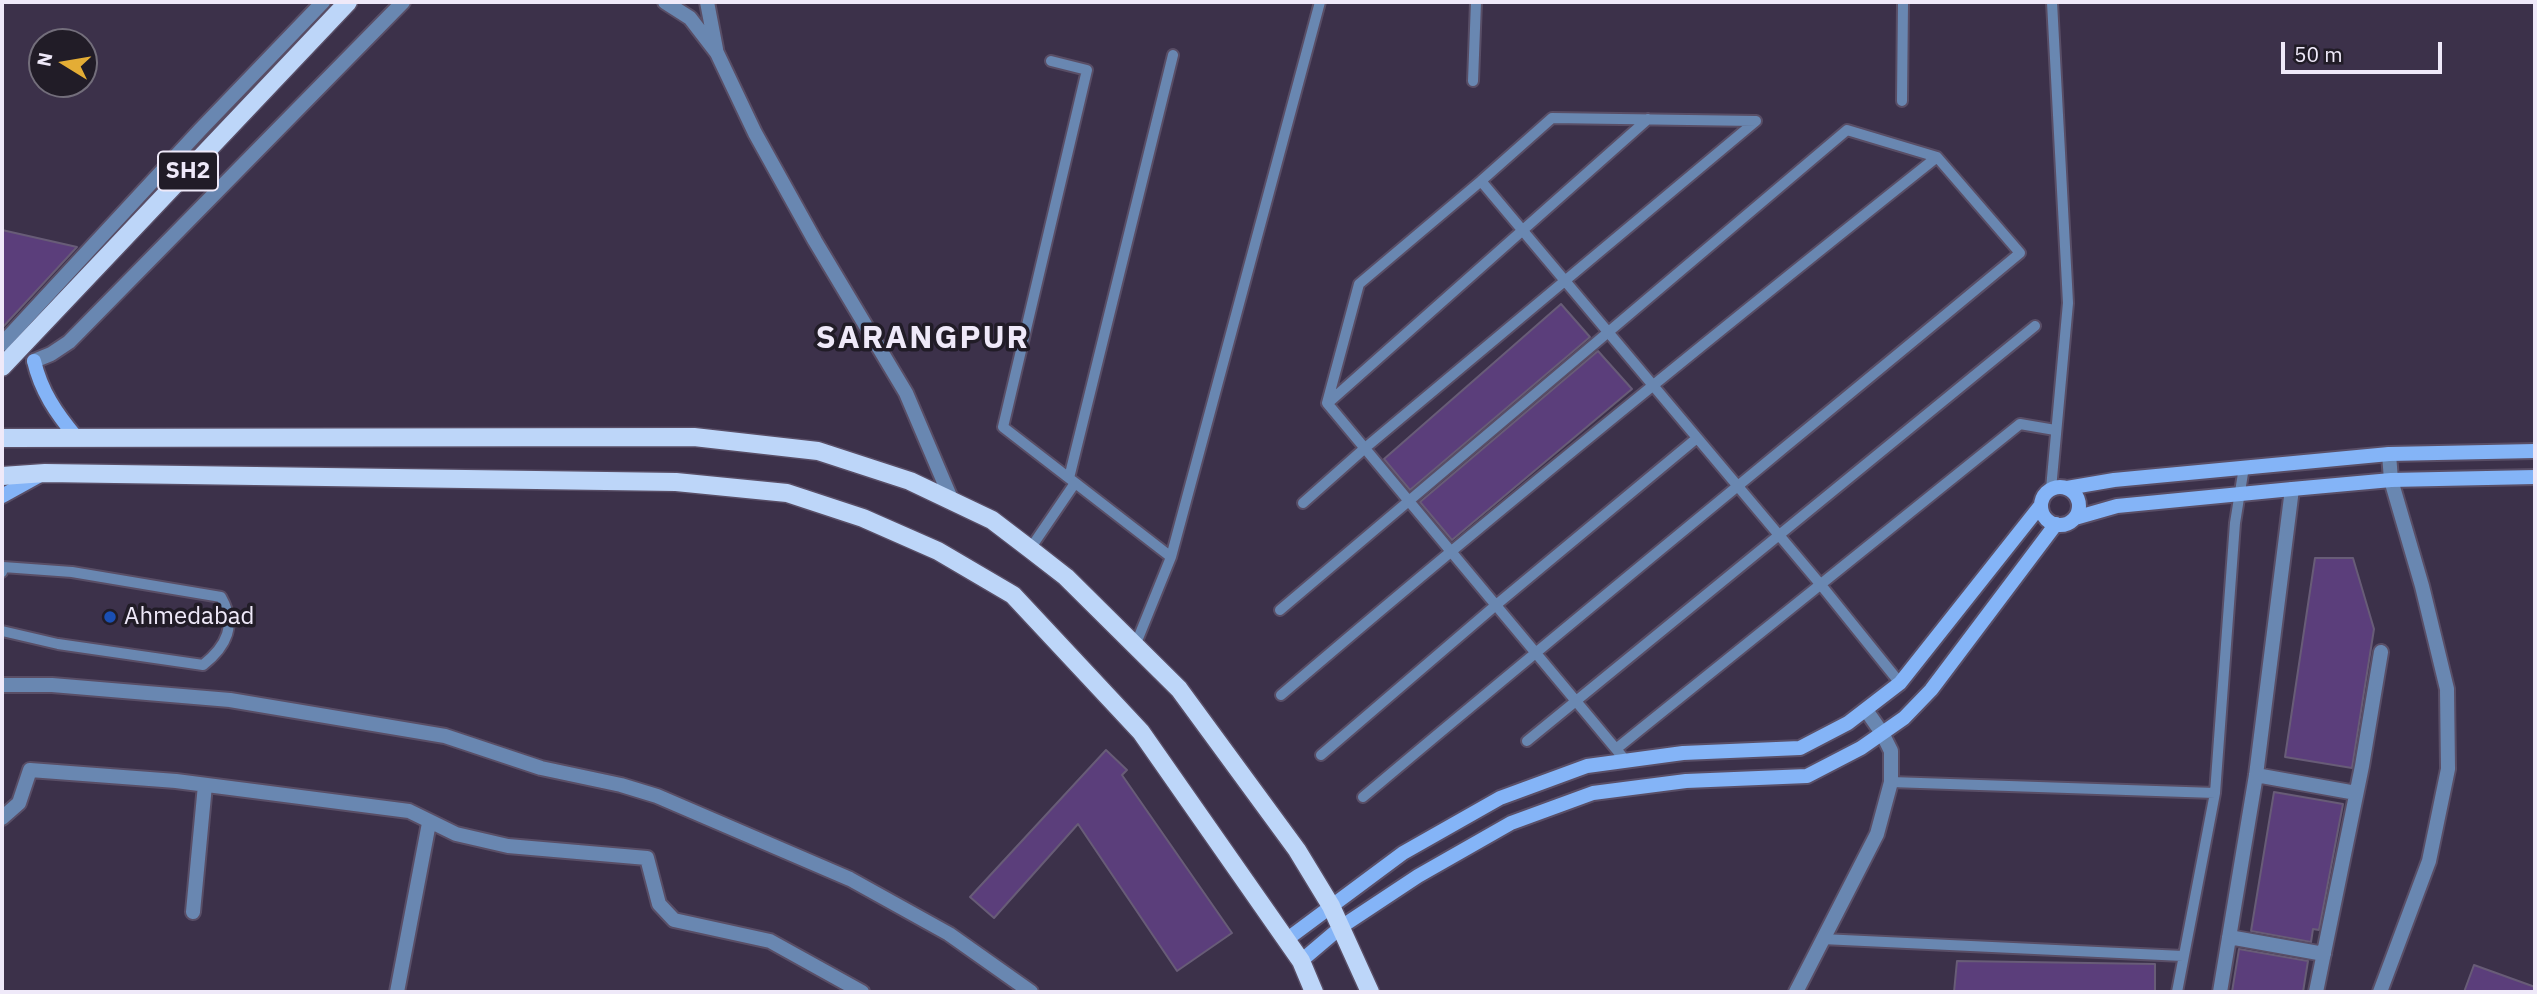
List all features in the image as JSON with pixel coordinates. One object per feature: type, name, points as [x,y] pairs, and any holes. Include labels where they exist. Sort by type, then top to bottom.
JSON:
[{"type":"main road","name":"SH2","points":[[2,367],[348,2]]},
{"type":"main road","points":[[34,361],[38,378],[53,410],[76,437]]},
{"type":"main road","points":[[2,438],[694,437],[818,451],[910,481],[992,520],[1030,549],[1066,577],[1179,689],[1297,849],[1331,906],[1370,992]]},
{"type":"main road","points":[[1286,940],[1403,853],[1500,798],[1587,766],[1683,753],[1800,748],[1848,723],[1900,683],[2051,489],[2114,480],[2389,454],[2535,451]]},
{"type":"main road","points":[[2,496],[45,473]]},
{"type":"main road","points":[[2,476],[45,473],[676,482],[787,494],[863,518],[938,551],[1013,595],[1141,732],[1301,961],[1314,992]]},
{"type":"main road","points":[[2041,505],[2043,515],[2056,524],[2067,524],[2075,518],[2117,506],[2240,493],[2391,480],[2535,477]]},
{"type":"main road","points":[[2067,488],[2078,501],[2075,518]]},
{"type":"main road","points":[[1301,961],[1341,927],[1418,876],[1511,823],[1593,793],[1685,781],[1807,776],[1861,748],[1904,718],[1931,690],[2056,524]]},
{"type":"street","points":[[2,344],[323,2]]},
{"type":"street","points":[[34,361],[69,342],[403,2]]},
{"type":"street","points":[[665,2],[690,18],[717,53],[755,133],[815,241],[906,393],[952,501]]},
{"type":"street","points":[[707,2],[717,53]]},
{"type":"street","points":[[2380,992],[2429,862],[2448,769],[2447,689],[2422,586],[2391,480],[2389,454]]},
{"type":"street","points":[[2220,992],[2256,775],[2292,489]]},
{"type":"street","points":[[2316,992],[2381,652]]},
{"type":"street","points":[[2,685],[51,685],[230,700],[445,736],[541,768],[621,785],[657,796],[850,879],[949,934],[1031,992]]},
{"type":"street","points":[[1796,992],[1877,834],[1891,782],[1891,751],[1866,710]]},
{"type":"street","points":[[2,818],[19,803],[30,770],[205,785],[409,811],[456,834],[508,846],[647,858],[659,904],[674,920],[771,941],[862,992]]},
{"type":"street","points":[[2256,775],[2356,793]]},
{"type":"street","points":[[193,912],[205,785]]},
{"type":"street","points":[[397,992],[429,822]]},
{"type":"street","points":[[2229,937],[2324,954]]},
{"type":"lane","points":[[1135,646],[1171,557],[1320,2]]},
{"type":"lane","points":[[1473,81],[1476,2]]},
{"type":"lane","points":[[1902,101],[1903,2]]},
{"type":"lane","points":[[2051,489],[2068,303],[2052,2]]},
{"type":"lane","points":[[1030,549],[1072,481],[1173,55]]},
{"type":"lane","points":[[1051,61],[1087,70],[1003,427],[1171,557]]},
{"type":"lane","points":[[1303,503],[1756,121],[1552,118],[1359,284],[1328,403]]},
{"type":"lane","points":[[1328,403],[1648,119]]},
{"type":"lane","points":[[1280,610],[1847,130],[1937,157],[2020,253],[1363,797]]},
{"type":"lane","points":[[1281,695],[1652,384],[1937,157]]},
{"type":"lane","points":[[1481,181],[1821,585],[1900,683]]},
{"type":"lane","points":[[1527,741],[2035,326]]},
{"type":"lane","points":[[1328,403],[1626,761]]},
{"type":"lane","points":[[1616,749],[2020,424],[2055,430]]},
{"type":"lane","points":[[1321,755],[1697,438]]},
{"type":"lane","points":[[2177,992],[2215,793],[2235,523],[2244,467]]},
{"type":"lane","points":[[2,566],[72,572],[221,597],[229,611],[230,626],[223,645],[203,665],[58,644],[2,631]]},
{"type":"lane","points":[[1891,782],[2215,793]]},
{"type":"lane","points":[[1822,939],[2183,956]]},
{"type":"building","points":[[2,230],[77,247],[2,328]]},
{"type":"building","points":[[1561,304],[1590,337],[1410,490],[1384,459]]},
{"type":"building","points":[[1598,351],[1632,389],[1452,540],[1420,502]]},
{"type":"building","points":[[2315,558],[2353,558],[2374,629],[2352,768],[2285,757]]},
{"type":"building","points":[[1106,750],[1127,770],[1122,775],[1232,933],[1177,971],[1078,824],[994,918],[970,897]]},
{"type":"building","points":[[2274,792],[2343,804],[2319,930],[2313,929],[2311,942],[2251,931]]},
{"type":"building","points":[[2239,949],[2308,961],[2303,992],[2232,992]]},
{"type":"building","points":[[1957,961],[2155,964],[2155,992],[1954,992]]},
{"type":"building","points":[[2474,965],[2535,987],[2535,992],[2464,992]]},
{"type":"place","name":"Ahmedabad","points":[[110,617]]},
{"type":"district","name":"SARANGPUR","points":[[923,339]]}]
